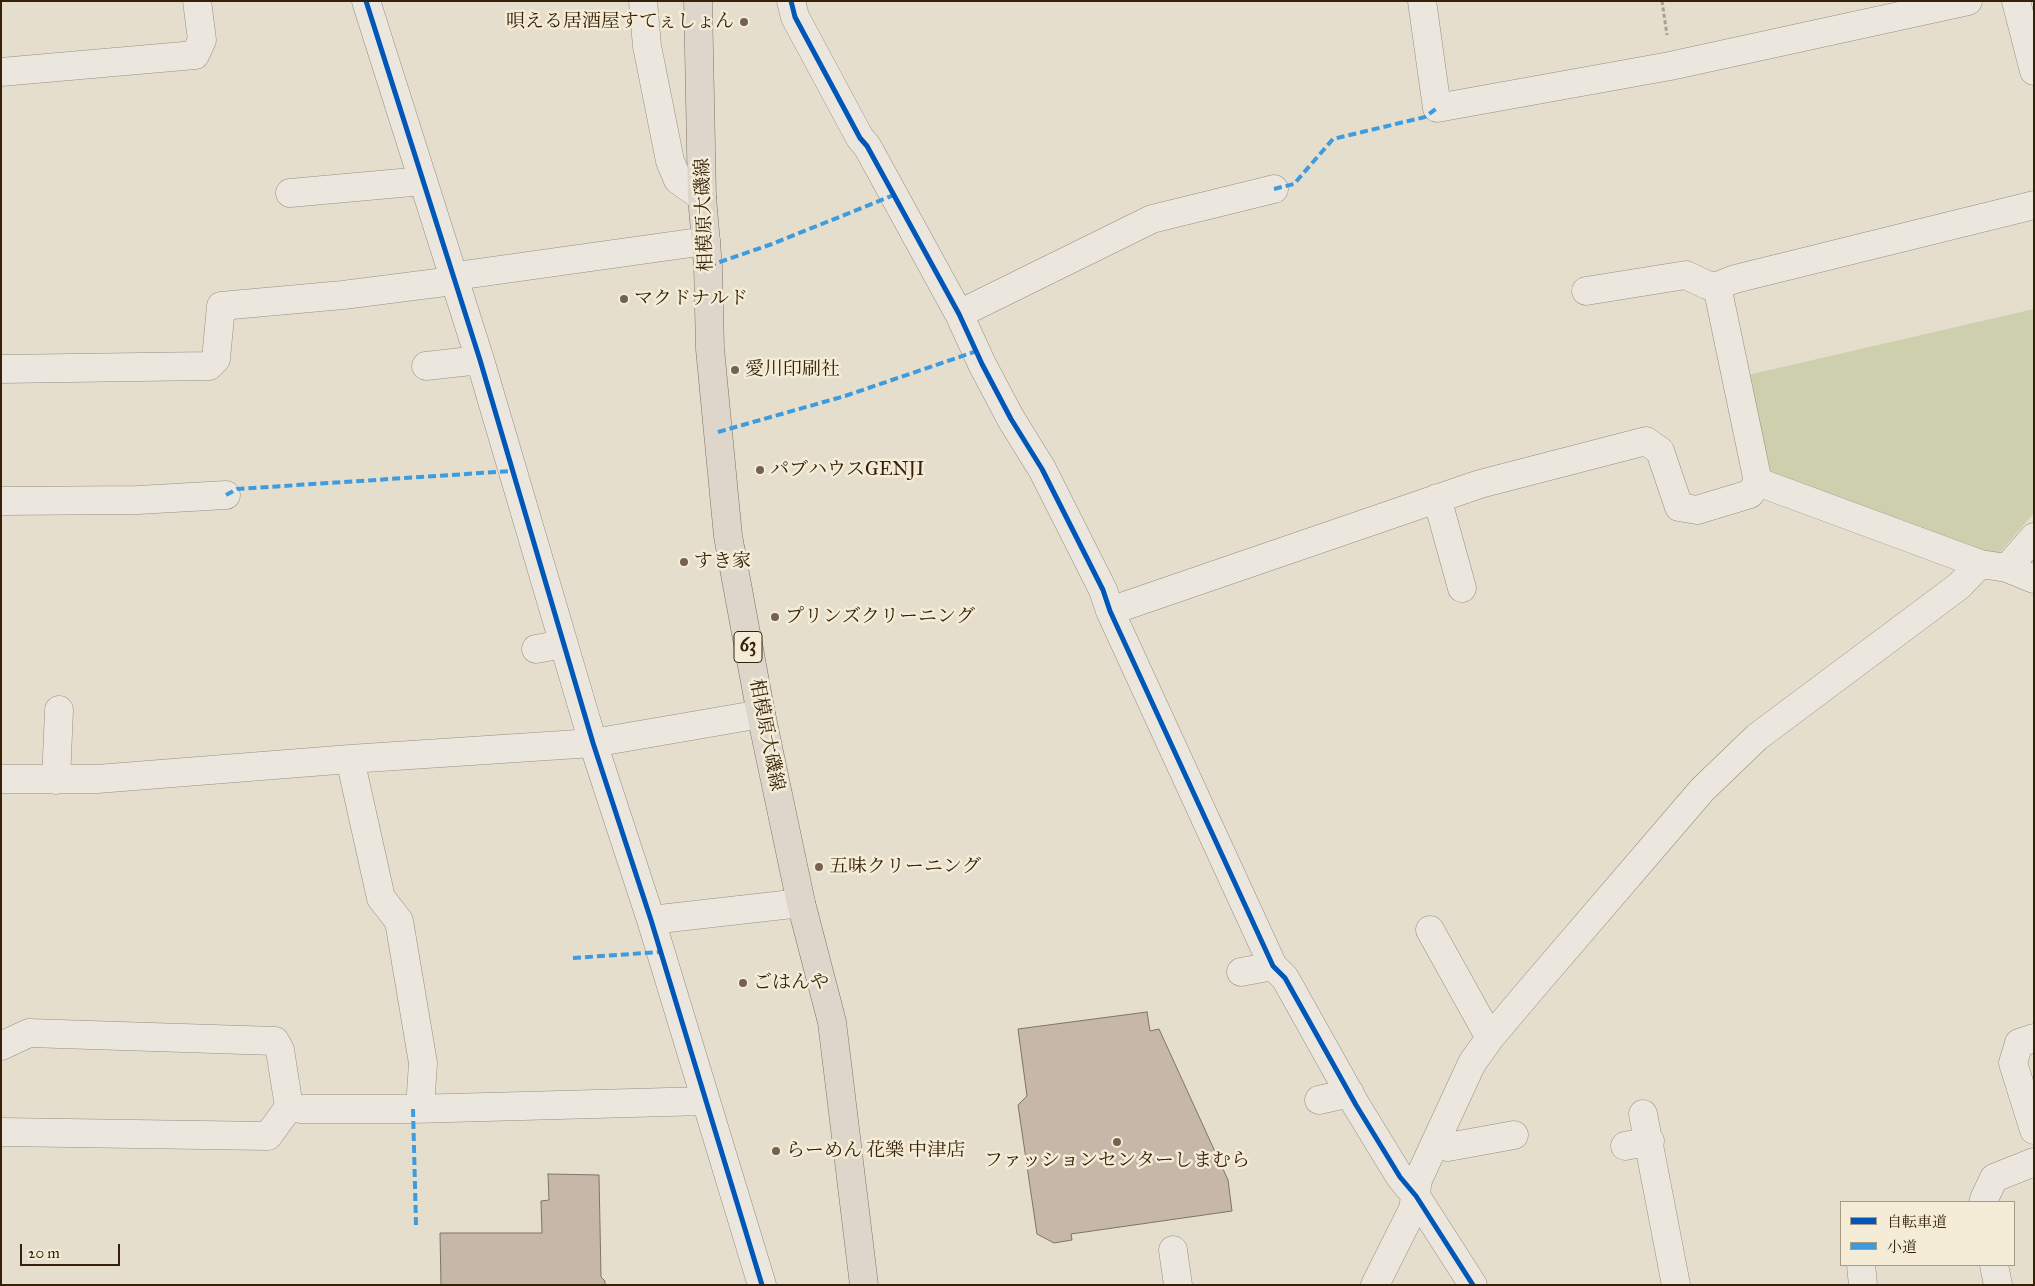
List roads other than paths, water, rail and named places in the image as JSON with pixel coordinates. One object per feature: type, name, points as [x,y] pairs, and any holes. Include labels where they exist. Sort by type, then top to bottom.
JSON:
[{"type":"main road","name":"相模原大磯線","points":[[698,1],[702,197],[706,241],[710,349],[728,536],[761,714],[801,903],[832,1022],[864,1285]]},
{"type":"street","points":[[1,72],[195,54],[202,40],[197,1]]},
{"type":"street","points":[[366,1],[453,281],[480,360],[563,644],[762,1285]]},
{"type":"street","points":[[643,1],[647,46],[670,160],[678,180],[702,197]]},
{"type":"street","points":[[1422,1],[1438,108],[1670,66],[1968,1]]},
{"type":"street","points":[[2016,1],[2034,70]]},
{"type":"street","points":[[798,2],[795,17],[860,138],[867,146],[959,314],[982,364],[1030,428],[1055,495],[1103,590],[1131,676],[1215,867],[1273,966],[1285,978],[1400,1177],[1416,1196],[1474,1285]]},
{"type":"street","points":[[290,193],[423,181]]},
{"type":"street","points":[[959,314],[1152,219],[1274,189]]},
{"type":"street","points":[[1586,291],[1686,275],[1707,286],[1717,286],[1735,279],[2034,205]]},
{"type":"street","points":[[453,281],[456,276],[706,241]]},
{"type":"street","points":[[1,369],[209,366],[216,359],[221,306],[343,295],[453,281]]},
{"type":"street","points":[[1110,611],[1480,484],[1646,441],[1660,451],[1679,507],[1697,510],[1750,494],[1758,482],[1717,286]]},
{"type":"street","points":[[426,366],[480,360]]},
{"type":"street","points":[[1758,482],[2034,579]]},
{"type":"street","points":[[1,501],[138,500],[226,495]]},
{"type":"street","points":[[1437,498],[1462,588]]},
{"type":"street","points":[[1375,1285],[1413,1209],[1418,1180],[1437,1143],[1472,1063],[1490,1038],[1702,790],[1757,737],[1959,586],[1993,566],[2034,537]]},
{"type":"street","points":[[536,649],[563,644]]},
{"type":"street","points":[[56,780],[60,710]]},
{"type":"street","points":[[1,779],[97,779],[593,742],[761,714]]},
{"type":"street","points":[[350,759],[381,898],[399,921],[422,1063],[420,1108]]},
{"type":"street","points":[[650,920],[801,903]]},
{"type":"street","points":[[1430,930],[1490,1038]]},
{"type":"street","points":[[1241,972],[1273,966]]},
{"type":"street","points":[[1,1046],[29,1033],[275,1041],[280,1050],[288,1107],[268,1136],[1,1132]]},
{"type":"street","points":[[2034,1038],[2019,1043],[2013,1063],[2034,1130]]},
{"type":"street","points":[[1319,1100],[1350,1093]]},
{"type":"street","points":[[288,1107],[301,1109],[420,1108],[705,1101]]},
{"type":"street","points":[[1643,1114],[1637,1144],[1676,1285]]},
{"type":"street","points":[[1437,1143],[1448,1147],[1514,1135]]},
{"type":"street","points":[[1984,1201],[1994,1178],[2034,1162]]},
{"type":"street","points":[[1173,1250],[1178,1285]]},
{"type":"street","points":[[1994,1266],[1998,1285]]},
{"type":"place","name":"唄える居酒屋すてぇしょん","points":[[744,22]]},
{"type":"place","name":"マクドナルド","points":[[624,299]]},
{"type":"place","name":"愛川印刷社","points":[[735,370]]},
{"type":"place","name":"パブハウスGENJI","points":[[760,470]]},
{"type":"place","name":"すき家","points":[[684,562]]},
{"type":"place","name":"プリンズクリーニング","points":[[775,617]]},
{"type":"place","name":"五味クリーニング","points":[[819,867]]},
{"type":"place","name":"ごはんや","points":[[743,983]]},
{"type":"place","name":"ファッションセンターしまむら","points":[[1117,1142]]},
{"type":"place","name":"らーめん 花樂 中津店","points":[[776,1151]]}]
